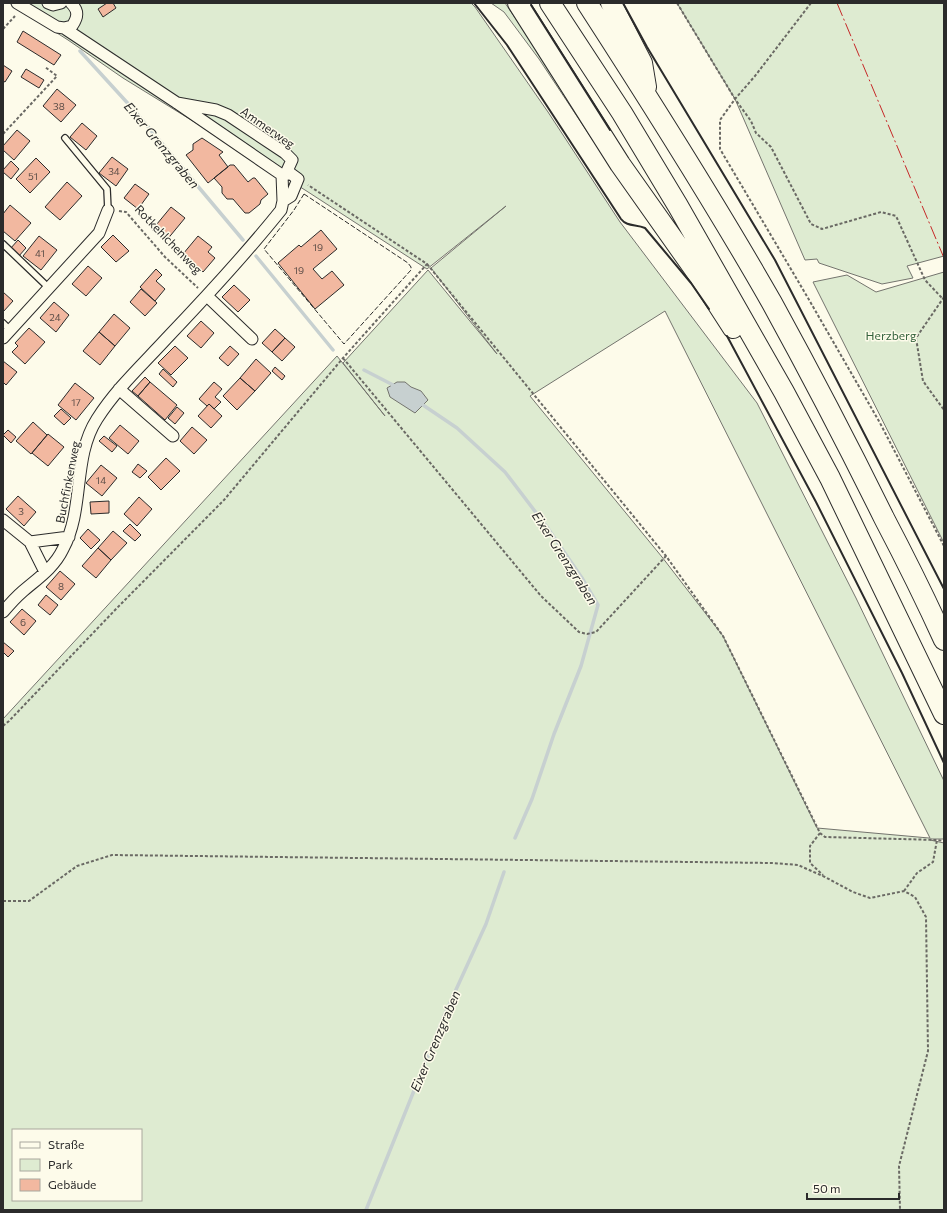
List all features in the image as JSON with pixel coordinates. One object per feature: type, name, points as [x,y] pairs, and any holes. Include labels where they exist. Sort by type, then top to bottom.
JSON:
[{"type":"highway","points":[[518,3],[620,164],[698,274],[742,341],[784,392]]},
{"type":"highway","points":[[550,3],[622,113],[654,166],[784,392],[834,485],[944,714]]},
{"type":"highway","points":[[587,3],[704,188],[772,303],[857,463],[930,608],[944,640]]},
{"type":"highway","points":[[611,3],[642,63],[647,96]]},
{"type":"street","name":"Ammerweg","points":[[18,3],[57,27],[64,28],[177,103],[284,173],[292,160],[285,153],[228,114],[216,110],[177,103]]},
{"type":"street","points":[[48,3],[53,5],[61,3]]},
{"type":"street","points":[[64,28],[72,26],[78,15],[71,3]]},
{"type":"street","points":[[284,173],[298,179]]},
{"type":"street","name":"Buchfinkenweg","points":[[3,612],[20,594],[55,563],[63,550],[75,518],[82,457],[96,420],[119,389],[207,296],[281,210],[283,201],[284,173]]},
{"type":"street","name":"Buchfinkenweg","points":[[283,201],[291,196],[298,179]]},
{"type":"street","points":[[5,330],[49,288],[99,233],[108,210]]},
{"type":"street","points":[[207,296],[252,339]]},
{"type":"street","points":[[119,389],[173,436]]},
{"type":"street","points":[[3,520],[30,542],[45,572]]},
{"type":"street","points":[[30,542],[69,536]]},
{"type":"lane","points":[[65,138],[107,189],[108,210]]},
{"type":"lane","points":[[3,244],[49,288]]},
{"type":"path","points":[[676,3],[735,99],[751,121],[756,133],[771,147],[811,224],[822,229],[881,212],[896,216],[925,280],[943,297],[916,338],[923,381],[944,410]]},
{"type":"path","points":[[811,3],[720,120],[720,149],[880,423],[944,546]]},
{"type":"path","points":[[3,134],[56,76],[45,67]]},
{"type":"path","points":[[298,179],[427,264],[666,556],[723,636],[820,833],[825,837],[944,841]]},
{"type":"path","name":"Rotkehlchenweg","points":[[108,210],[126,212],[165,257],[207,296]]},
{"type":"path","points":[[3,726],[224,500],[343,358],[427,264]]},
{"type":"path","points":[[343,358],[541,596],[579,632],[587,634],[596,632],[666,556]]},
{"type":"path","points":[[820,833],[810,846],[810,863],[824,877]]},
{"type":"path","points":[[904,891],[918,873],[933,862],[937,840]]},
{"type":"path","points":[[3,900],[29,901],[77,866],[112,855],[772,863],[798,865],[852,892],[870,898],[904,891],[915,897],[926,917],[928,1051],[899,1166],[900,1210]]},
{"type":"green space","points":[[10,3],[471,3],[475,7],[548,112],[620,222],[757,403],[856,598],[944,781],[944,839],[930,840],[944,843],[944,1210],[3,1210],[3,719],[337,356],[385,416],[343,363],[428,270],[497,354],[431,268],[506,206],[427,269],[305,190],[123,78],[68,40]],"holes":[[[665,311],[930,838],[817,828],[723,636],[662,557],[530,396]]]},
{"type":"green space","points":[[491,3],[505,3],[598,139],[594,142],[539,59],[504,12]]},
{"type":"green space","points":[[677,3],[944,3],[944,256],[907,266],[913,278],[882,284],[819,263],[817,259],[805,260],[735,99]]},
{"type":"green space","name":"Herzberg","points":[[944,272],[944,543],[813,282],[847,275],[876,292]]},
{"type":"shaded area","points":[[397,382],[405,382],[411,387],[421,391],[428,400],[415,413],[390,397],[387,388]]},
{"type":"building","points":[[107,3],[113,3],[116,8],[103,17],[98,9]]},
{"type":"building","points":[[23,31],[61,55],[54,65],[17,42]]},
{"type":"building","points":[[3,65],[12,71],[5,82],[3,81]]},
{"type":"building","points":[[26,69],[44,80],[39,88],[21,77]]},
{"type":"building","points":[[57,89],[76,105],[61,122],[43,106]]},
{"type":"building","points":[[82,123],[97,136],[86,150],[70,137]]},
{"type":"building","points":[[17,130],[30,141],[14,160],[3,150],[3,146]]},
{"type":"building","points":[[202,138],[223,152],[219,155],[228,167],[208,183],[186,155],[193,150],[193,144]]},
{"type":"building","points":[[112,157],[128,169],[116,186],[99,173]]},
{"type":"building","points":[[36,158],[50,172],[30,193],[16,179]]},
{"type":"building","points":[[11,161],[19,169],[11,179],[3,172],[3,170]]},
{"type":"building","points":[[230,165],[234,165],[248,182],[255,178],[268,194],[261,200],[260,204],[249,213],[245,213],[233,199],[227,199],[222,193],[222,187],[214,178]]},
{"type":"building","points":[[67,182],[82,196],[60,220],[45,207]]},
{"type":"building","points":[[135,184],[149,194],[138,209],[124,198]]},
{"type":"building","points":[[10,205],[31,223],[15,241],[3,231],[3,214]]},
{"type":"building","points":[[171,207],[185,218],[166,241],[152,230]]},
{"type":"building","points":[[321,230],[337,249],[313,269],[322,279],[332,271],[344,285],[315,309],[278,263],[299,245],[301,247]]},
{"type":"building","points":[[113,235],[129,251],[116,262],[101,247]]},
{"type":"building","points":[[39,236],[57,250],[41,270],[23,256]]},
{"type":"building","points":[[198,236],[212,247],[208,252],[215,258],[203,272],[183,254]]},
{"type":"building","points":[[18,240],[26,248],[18,257],[10,249]]},
{"type":"building","points":[[88,266],[102,278],[86,296],[72,284]]},
{"type":"building","points":[[156,269],[162,275],[156,281],[165,289],[155,301],[140,287]]},
{"type":"building","points":[[234,285],[250,300],[238,312],[222,297]]},
{"type":"building","points":[[141,289],[157,303],[145,316],[130,302]]},
{"type":"building","points":[[3,292],[13,301],[3,312]]},
{"type":"building","points":[[54,302],[69,315],[56,332],[40,318]]},
{"type":"building","points":[[114,314],[130,328],[115,346],[99,332]]},
{"type":"building","points":[[201,321],[214,333],[201,348],[187,336]]},
{"type":"building","points":[[29,328],[45,342],[25,364],[12,352],[18,346],[15,343]]},
{"type":"building","points":[[275,329],[285,338],[272,352],[262,343]]},
{"type":"building","points":[[99,332],[115,346],[100,365],[83,351]]},
{"type":"building","points":[[285,338],[295,347],[282,361],[272,352]]},
{"type":"building","points":[[175,346],[188,358],[171,375],[158,363]]},
{"type":"building","points":[[230,346],[239,354],[228,366],[219,358]]},
{"type":"building","points":[[256,359],[271,373],[255,391],[240,378]]},
{"type":"building","points":[[3,361],[17,372],[6,385],[3,382]]},
{"type":"building","points":[[275,367],[285,376],[282,380],[272,371]]},
{"type":"building","points":[[163,369],[177,382],[173,387],[159,374]]},
{"type":"building","points":[[145,377],[150,382],[138,396],[132,391]]},
{"type":"building","points":[[240,378],[255,391],[237,410],[223,396]]},
{"type":"building","points":[[150,382],[177,405],[165,420],[138,396]]},
{"type":"building","points":[[214,382],[222,389],[215,397],[221,402],[214,409],[209,404],[207,406],[199,399]]},
{"type":"building","points":[[75,383],[94,398],[76,420],[58,405]]},
{"type":"building","points":[[209,404],[222,416],[211,428],[198,416]]},
{"type":"building","points":[[177,407],[184,413],[175,424],[168,418]]},
{"type":"building","points":[[61,409],[71,418],[64,425],[54,416]]},
{"type":"building","points":[[33,422],[47,435],[31,454],[16,441]]},
{"type":"building","points":[[120,425],[139,441],[128,454],[109,438]]},
{"type":"building","points":[[192,427],[207,440],[194,454],[180,441]]},
{"type":"building","points":[[8,430],[16,437],[11,443],[3,435]]},
{"type":"building","points":[[48,434],[64,447],[48,466],[32,453]]},
{"type":"building","points":[[104,436],[117,446],[112,452],[99,441]]},
{"type":"building","points":[[166,458],[180,471],[161,490],[148,477]]},
{"type":"building","points":[[138,464],[147,471],[140,478],[132,472]]},
{"type":"building","points":[[101,465],[117,478],[102,496],[86,483]]},
{"type":"building","points":[[18,496],[36,512],[24,526],[6,509]]},
{"type":"building","points":[[139,497],[152,509],[137,526],[124,514]]},
{"type":"building","points":[[109,501],[109,513],[91,514],[90,502]]},
{"type":"building","points":[[130,524],[141,535],[135,541],[123,531]]},
{"type":"building","points":[[88,529],[100,540],[91,549],[80,538]]},
{"type":"building","points":[[113,531],[127,543],[111,560],[98,548]]},
{"type":"building","points":[[98,548],[111,560],[96,578],[82,566]]},
{"type":"building","points":[[60,571],[75,584],[61,600],[46,587]]},
{"type":"building","points":[[46,595],[58,605],[50,615],[38,605]]},
{"type":"building","points":[[22,609],[36,621],[24,635],[10,622]]},
{"type":"building","points":[[3,642],[14,651],[8,657],[4,653],[3,654]]},
{"type":"waterway","name":"Eixer Grenzgraben","points":[[80,51],[133,109],[243,240]]},
{"type":"waterway","name":"Eixer Grenzgraben","points":[[256,256],[333,350]]},
{"type":"waterway","name":"Eixer Grenzgraben","points":[[364,370],[397,387]]},
{"type":"waterway","name":"Eixer Grenzgraben","points":[[420,403],[457,428],[505,472],[547,527],[582,578],[598,605],[581,666],[554,734],[532,799],[515,838]]},
{"type":"waterway","name":"Eixer Grenzgraben","points":[[366,1210],[444,1016],[486,924],[504,872]]},
{"type":"fence","points":[[304,194],[408,263],[411,267],[411,270],[344,344],[264,249],[294,210],[304,194]]},
{"type":"wall","points":[[474,3],[507,45],[623,222],[645,228],[691,283],[709,309]]},
{"type":"wall","points":[[623,3],[647,47],[775,260],[944,589]]},
{"type":"wall","points":[[531,5],[610,130]]},
{"type":"wall","points":[[727,336],[816,502],[902,673],[944,763]]},
{"type":"power","points":[[837,3],[944,258]]}]
